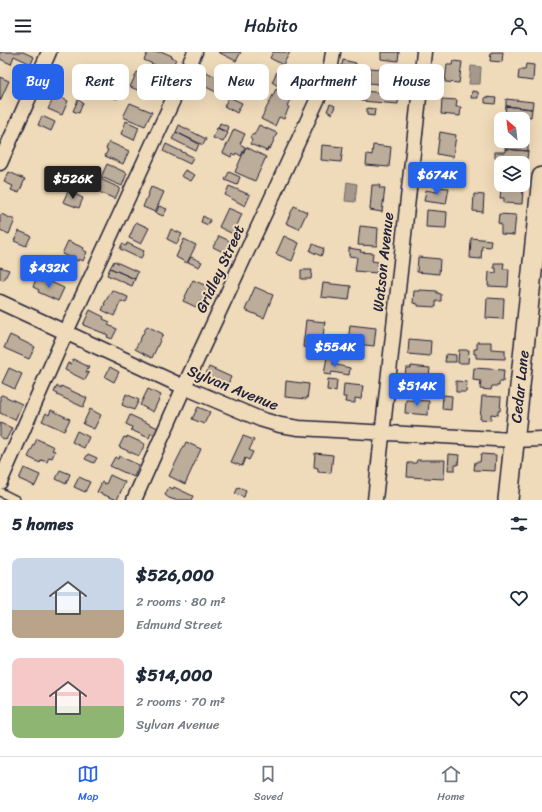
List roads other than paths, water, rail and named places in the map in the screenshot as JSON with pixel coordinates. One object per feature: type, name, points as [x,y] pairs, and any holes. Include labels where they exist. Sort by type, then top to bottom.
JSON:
[{"type":"street","points":[[0,162],[49,52]]},
{"type":"street","points":[[0,482],[66,332],[195,52]]},
{"type":"street","name":"Gridley Street","points":[[134,500],[184,387],[326,81],[333,52]]},
{"type":"street","name":"Watson Avenue","points":[[375,500],[424,52]]},
{"type":"street","name":"Cedar Lane","points":[[508,500],[542,177]]},
{"type":"street","name":"Sylvan Avenue","points":[[0,302],[184,387],[260,419],[280,425],[299,428],[514,440],[542,439]]},
{"type":"lane","points":[[0,492],[16,500]]}]
